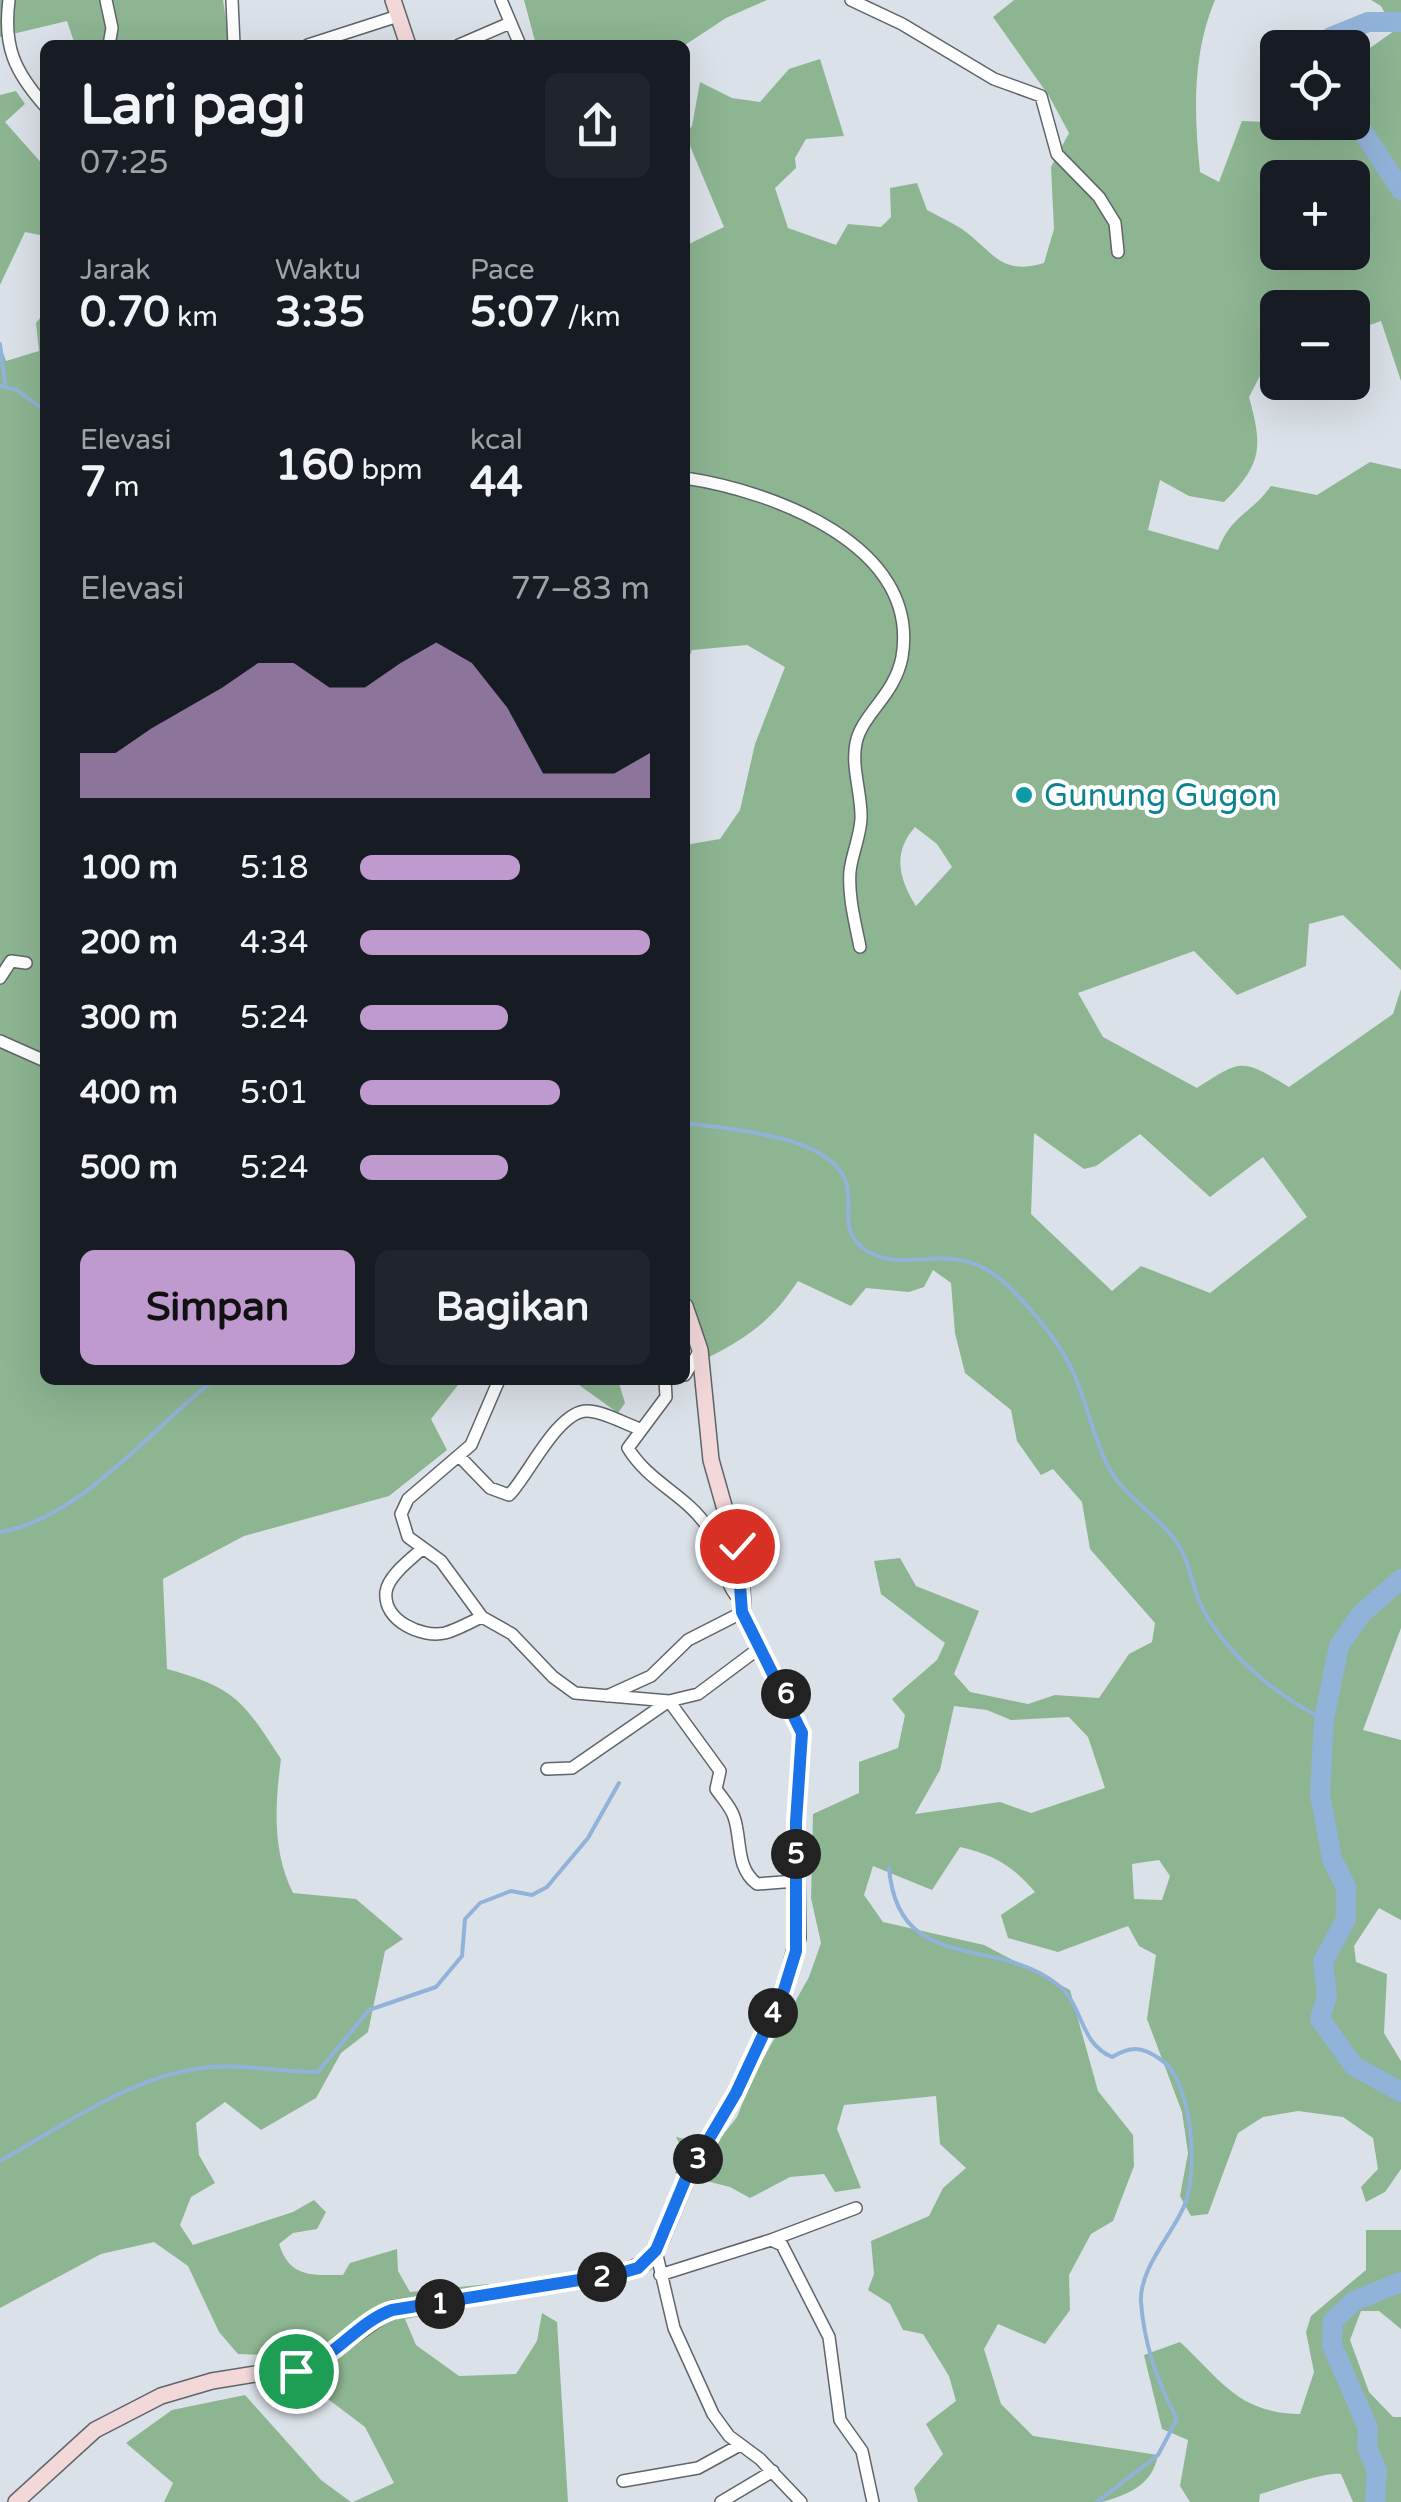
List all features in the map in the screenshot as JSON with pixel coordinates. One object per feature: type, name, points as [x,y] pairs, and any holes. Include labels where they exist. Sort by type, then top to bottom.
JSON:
[{"type":"street","points":[[9,0],[4,17],[7,39],[24,82],[40,100]]},
{"type":"street","points":[[106,0],[112,28],[110,40]]},
{"type":"street","points":[[232,0],[234,40]]},
{"type":"street","points":[[501,0],[518,40]]},
{"type":"street","points":[[851,0],[902,24],[994,79],[1040,96],[1058,154],[1099,197],[1115,223],[1118,252]]},
{"type":"street","points":[[320,40],[396,8],[406,40]]},
{"type":"street","points":[[470,40],[510,23]]},
{"type":"street","points":[[690,479],[752,491],[816,520],[874,565],[896,594],[903,611],[896,680],[856,742],[861,818],[850,869],[860,946]]},
{"type":"street","points":[[0,978],[11,961],[26,963]]},
{"type":"street","points":[[0,1041],[40,1059]]},
{"type":"street","points":[[690,1321],[700,1350],[708,1442],[741,1566],[742,1606]]},
{"type":"street","points":[[690,1366],[700,1350]]},
{"type":"street","points":[[496,1385],[481,1428],[460,1457],[408,1498],[401,1511],[408,1536],[441,1561],[482,1617],[512,1634],[563,1685],[589,1697],[668,1701]]},
{"type":"street","points":[[665,1385],[666,1397]]},
{"type":"street","points":[[16,2502],[95,2430],[161,2396],[212,2381],[312,2365],[392,2310],[617,2274],[638,2268],[656,2250],[686,2178],[736,2093],[788,1980],[798,1938],[796,1881],[802,1733],[742,1606],[731,1592],[718,1546],[702,1520],[646,1475],[628,1445],[677,1385]]},
{"type":"street","points":[[460,1457],[490,1488],[509,1495],[531,1461],[574,1416],[589,1411],[640,1429]]},
{"type":"street","points":[[422,1549],[388,1586],[387,1600],[397,1617],[411,1629],[439,1634],[482,1617]]},
{"type":"street","points":[[603,1698],[651,1676],[688,1640],[742,1606]]},
{"type":"street","points":[[547,1769],[572,1768],[668,1701],[713,1686],[762,1646]]},
{"type":"street","points":[[668,1701],[720,1771],[716,1789],[733,1814],[748,1876],[757,1884],[796,1881]]},
{"type":"street","points":[[660,2275],[856,2208]]},
{"type":"street","points":[[771,2240],[784,2249],[824,2327],[840,2420],[862,2451],[874,2502]]},
{"type":"street","points":[[656,2250],[668,2310],[712,2414],[740,2446],[773,2471],[801,2502]]},
{"type":"street","points":[[622,2481],[698,2468],[740,2446]]},
{"type":"street","points":[[721,2502],[773,2471]]},
{"type":"green space","points":[[0,0],[223,0],[229,40],[73,40],[67,21],[0,37]]},
{"type":"green space","points":[[524,0],[767,0],[726,18],[690,42],[535,40]]},
{"type":"green space","points":[[1014,0],[1215,0],[1202,42],[1196,106],[1200,172],[1219,182],[1242,121],[1260,122],[1260,140],[1370,140],[1370,48],[1394,31],[1381,6],[1371,0],[1401,0],[1401,381],[1381,321],[1370,325],[1370,290],[1260,290],[1260,376],[1249,397],[1257,443],[1252,466],[1224,502],[1189,496],[1160,480],[1148,530],[1218,550],[1229,529],[1271,486],[1317,495],[1370,462],[1401,469],[1401,970],[1343,915],[1309,924],[1306,966],[1237,995],[1194,951],[1078,993],[1103,1037],[1197,1088],[1224,1071],[1243,1066],[1289,1087],[1393,1014],[1401,989],[1401,1628],[1363,1730],[1401,1740],[1401,1920],[1379,1908],[1354,1946],[1356,1962],[1387,1974],[1384,2033],[1401,2061],[1401,2169],[1385,2192],[1366,2202],[1361,2187],[1378,2169],[1373,2138],[1343,2117],[1298,2111],[1263,2117],[1238,2133],[1208,2214],[1191,2216],[1180,2196],[1188,2153],[1182,2112],[1147,2019],[1156,1955],[1139,1946],[1128,1926],[1058,1952],[1008,1938],[1001,1915],[1035,1892],[1002,1862],[983,1854],[960,1847],[932,1890],[873,1866],[864,1895],[883,1922],[984,1945],[1070,1990],[1098,2091],[1133,2135],[1134,2166],[1113,2221],[1091,2234],[1069,2275],[1070,2310],[1045,2344],[998,2324],[984,2349],[1001,2404],[1033,2436],[1158,2455],[1151,2474],[1138,2487],[1102,2502],[918,2502],[914,2488],[943,2454],[926,2424],[956,2401],[949,2376],[923,2334],[903,2330],[890,2304],[868,2290],[874,2274],[871,2241],[929,2216],[943,2188],[966,2168],[940,2144],[936,2096],[844,2105],[837,2129],[861,2188],[835,2192],[824,2174],[790,2177],[750,2198],[730,2187],[675,2173],[685,2154],[676,2137],[715,2145],[737,2117],[754,2075],[809,1977],[821,1943],[811,1898],[813,1814],[859,1793],[859,1762],[898,1748],[905,1715],[892,1699],[937,1660],[945,1643],[881,1594],[874,1561],[900,1558],[916,1586],[979,1611],[954,1674],[970,1692],[1028,1704],[1055,1695],[1099,1698],[1129,1654],[1152,1642],[1155,1623],[1090,1549],[1082,1502],[1053,1469],[1041,1475],[1017,1441],[1011,1410],[965,1373],[955,1333],[951,1283],[933,1270],[924,1287],[909,1292],[866,1288],[851,1306],[798,1281],[769,1317],[722,1351],[707,1358],[690,1343],[690,844],[720,839],[740,810],[755,744],[785,667],[747,645],[692,650],[690,655],[690,244],[724,227],[690,146],[690,128],[700,82],[732,98],[760,102],[789,69],[820,59],[844,136],[806,139],[795,158],[796,168],[775,188],[788,228],[836,245],[848,224],[881,227],[891,217],[890,188],[917,183],[927,210],[962,229],[999,260],[1017,266],[1044,263],[1054,229],[1051,167],[1069,133],[1049,96],[993,17]],"holes":[[[915,827],[937,844],[952,867],[916,906],[902,876],[903,847]],[[1034,1133],[1084,1169],[1096,1166],[1140,1134],[1210,1197],[1263,1157],[1307,1217],[1210,1293],[1141,1266],[1112,1291],[1031,1214]],[[954,1706],[987,1710],[1011,1720],[1069,1717],[1088,1737],[1105,1788],[1031,1813],[1000,1802],[915,1814],[940,1770]],[[1159,1860],[1170,1876],[1162,1900],[1134,1899],[1132,1864]]]},
{"type":"green space","points":[[16,91],[25,104],[5,122],[40,161],[40,235],[25,232],[0,285],[0,95]]},
{"type":"green space","points":[[40,318],[40,1385],[458,1385],[431,1419],[447,1450],[389,1496],[244,1536],[163,1579],[167,1669],[209,1683],[236,1699],[281,1759],[278,1844],[293,1893],[356,1899],[403,1939],[385,1951],[368,2032],[341,2053],[316,2098],[261,2130],[225,2102],[196,2123],[199,2155],[215,2183],[191,2197],[180,2225],[193,2245],[293,2212],[314,2200],[326,2212],[317,2229],[293,2233],[279,2244],[296,2269],[343,2275],[350,2263],[397,2249],[398,2271],[410,2292],[489,2284],[495,2302],[405,2319],[416,2345],[459,2376],[516,2374],[537,2341],[542,2313],[557,2322],[568,2502],[353,2502],[394,2483],[365,2427],[320,2393],[290,2356],[238,2354],[219,2332],[188,2266],[154,2242],[101,2254],[0,2308],[0,345],[6,361],[39,351],[36,323]]},
{"type":"green space","points":[[579,1385],[620,1385],[625,1403],[618,1413]]},
{"type":"green space","points":[[1366,2230],[1401,2230],[1401,2329],[1379,2311],[1361,2311],[1350,2340],[1369,2392],[1393,2417],[1401,2417],[1401,2502],[1353,2502],[1341,2474],[1333,2474],[1260,2494],[1259,2502],[1190,2502],[1180,2486],[1188,2440],[1162,2429],[1144,2355],[1180,2342],[1246,2401],[1261,2408],[1300,2414],[1314,2372],[1306,2332],[1311,2316],[1366,2270]]},
{"type":"green space","points":[[245,2395],[321,2480],[351,2502],[164,2502],[173,2483],[126,2443],[172,2410]]},
{"type":"waterway","points":[[1348,30],[1368,22],[1401,22]]},
{"type":"waterway","points":[[1368,140],[1401,190]]},
{"type":"waterway","points":[[0,344],[5,383]]},
{"type":"waterway","points":[[0,386],[17,390],[40,407]]},
{"type":"waterway","points":[[690,1124],[777,1137],[823,1155],[839,1169],[847,1186],[849,1227],[863,1248],[898,1260],[953,1259],[973,1263],[994,1274],[1016,1294],[1069,1363],[1115,1477],[1178,1544],[1199,1601],[1221,1637],[1270,1685],[1324,1719]]},
{"type":"waterway","points":[[0,1532],[29,1524],[86,1491],[208,1385]]},
{"type":"waterway","points":[[1401,1579],[1361,1614],[1339,1646],[1324,1719],[1320,1794],[1332,1859],[1346,1887],[1346,1919],[1323,1962],[1327,1996],[1320,2019],[1354,2066],[1401,2092]]},
{"type":"waterway","points":[[0,2161],[100,2103],[182,2072],[223,2066],[318,2072],[369,2010],[436,1987],[462,1956],[465,1919],[480,1903],[511,1891],[532,1895],[547,1887],[588,1838],[619,1783]]},
{"type":"waterway","points":[[889,1868],[896,1902],[910,1925],[953,1948],[1033,1970],[1066,1994],[1087,2034],[1101,2051],[1112,2057],[1131,2049],[1147,2052],[1171,2070],[1180,2086],[1192,2149],[1189,2189],[1180,2215],[1145,2277],[1141,2302],[1153,2362],[1177,2419],[1158,2455],[1097,2502]]},
{"type":"waterway","points":[[1375,2502],[1377,2471],[1367,2447],[1368,2428],[1332,2345],[1333,2321],[1354,2301],[1401,2282]]},
{"type":"place","name":"Gunung Gugon","points":[[1024,795]]},
{"type":"route","points":[[296,2371],[333,2354],[378,2315],[392,2310],[617,2274],[645,2263],[660,2243],[686,2178],[736,2093],[784,1990],[796,1951],[796,1822],[804,1748],[802,1733],[766,1652],[742,1612],[737,1546]]}]
